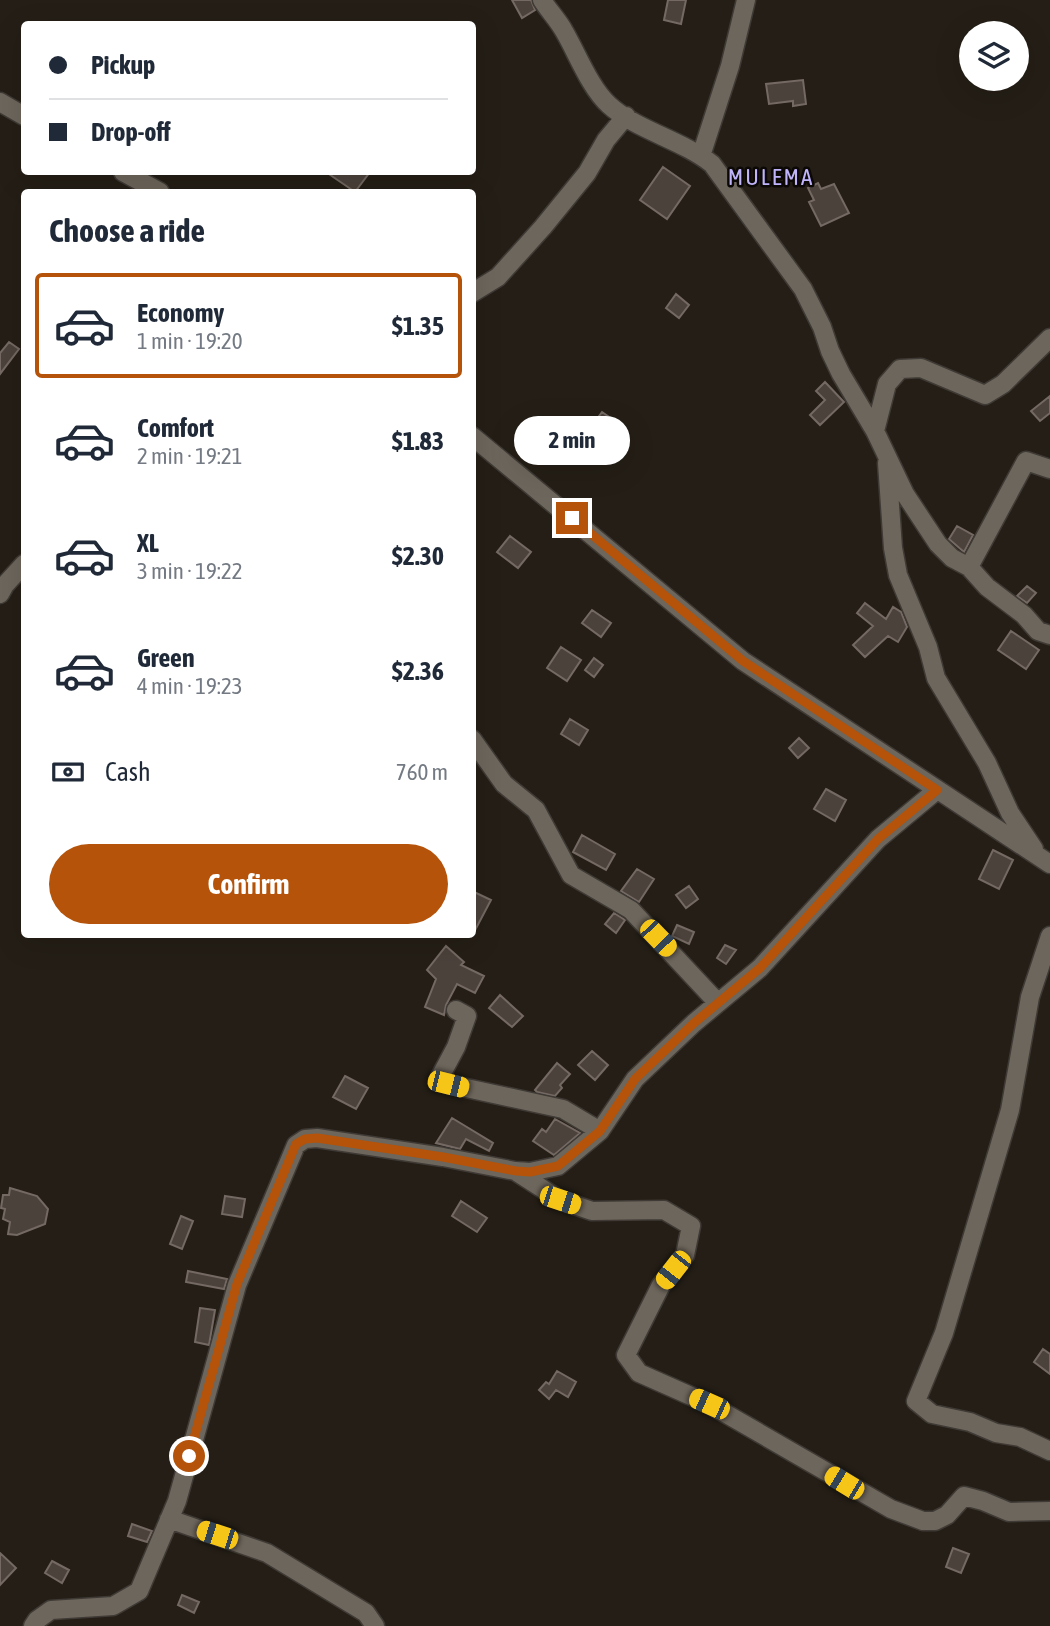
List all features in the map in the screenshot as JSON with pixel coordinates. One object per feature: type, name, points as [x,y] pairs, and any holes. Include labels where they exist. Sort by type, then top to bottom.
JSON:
[{"type":"street","points":[[542,0],[609,105],[712,164],[803,289],[841,374],[875,431],[905,494],[938,544],[952,558],[969,567],[987,587],[1024,615],[1038,631],[1050,635]]},
{"type":"street","points":[[701,156],[730,66],[747,0]]},
{"type":"street","points":[[0,102],[21,114]]},
{"type":"street","points":[[476,291],[498,278],[542,227],[587,173],[606,140],[626,116]]},
{"type":"street","points":[[129,175],[154,189]]},
{"type":"street","points":[[875,431],[887,384],[900,369],[921,368],[985,395],[1003,384],[1050,338]]},
{"type":"street","points":[[476,439],[743,661],[1050,864]]},
{"type":"street","points":[[886,453],[891,529],[898,575],[928,647],[936,678],[987,763],[1010,813],[1035,852]]},
{"type":"street","points":[[969,567],[1026,461],[1050,469]]},
{"type":"street","points":[[0,594],[21,567]]},
{"type":"street","points":[[476,745],[504,784],[536,810],[571,875],[631,910],[718,1003]]},
{"type":"street","points":[[33,1626],[51,1610],[113,1606],[139,1591],[177,1501],[237,1284],[296,1144],[305,1139],[317,1138],[516,1171],[530,1172],[558,1166],[600,1131],[635,1079],[760,968],[878,839],[937,790]]},
{"type":"street","points":[[1050,936],[1030,997],[1010,1110],[944,1333],[916,1401],[932,1414],[970,1422],[996,1433],[1020,1437],[1050,1451]]},
{"type":"street","points":[[456,1010],[467,1016],[456,1047],[441,1075],[448,1084],[563,1109],[600,1131]]},
{"type":"street","points":[[516,1171],[560,1200],[592,1211],[664,1210],[691,1226],[685,1255],[661,1285],[626,1355],[639,1373],[709,1404],[844,1483],[891,1508],[923,1521],[935,1521],[947,1515],[964,1496],[1009,1512],[1050,1511]]},
{"type":"street","points":[[169,1519],[267,1553],[366,1613],[376,1626]]},
{"type":"building","points":[[512,0],[531,0],[535,10],[522,18]]},
{"type":"building","points":[[668,0],[686,0],[681,24],[664,20]]},
{"type":"building","points":[[803,80],[806,104],[793,106],[793,101],[769,104],[766,84]]},
{"type":"building","points":[[663,167],[690,186],[667,219],[640,200]]},
{"type":"building","points":[[330,175],[368,175],[357,189],[351,189]]},
{"type":"building","points":[[818,183],[821,189],[834,184],[849,213],[821,226],[809,202],[814,200],[808,188]]},
{"type":"building","points":[[676,294],[689,305],[679,318],[666,308]]},
{"type":"building","points":[[9,342],[19,349],[0,374],[0,353]]},
{"type":"building","points":[[825,382],[844,402],[820,425],[810,415],[825,400],[816,391]]},
{"type":"building","points":[[1050,396],[1050,413],[1040,421],[1031,411]]},
{"type":"building","points":[[602,412],[615,421],[601,440],[588,431]]},
{"type":"building","points":[[957,526],[973,535],[964,552],[949,539]]},
{"type":"building","points":[[510,536],[531,552],[518,568],[497,552]]},
{"type":"building","points":[[1027,586],[1036,593],[1027,603],[1017,596]]},
{"type":"building","points":[[865,603],[886,619],[893,607],[901,612],[907,627],[898,642],[888,636],[865,657],[853,645],[873,626],[857,613]]},
{"type":"building","points":[[592,610],[611,623],[601,637],[582,623]]},
{"type":"building","points":[[1011,631],[1039,650],[1026,669],[998,650]]},
{"type":"building","points":[[561,647],[581,660],[567,681],[547,668]]},
{"type":"building","points":[[594,658],[603,665],[594,677],[585,670]]},
{"type":"building","points":[[570,719],[588,730],[579,745],[561,734]]},
{"type":"building","points":[[799,738],[809,748],[798,758],[789,748]]},
{"type":"building","points":[[826,789],[846,800],[835,821],[814,809]]},
{"type":"building","points":[[582,835],[615,854],[606,870],[573,852]]},
{"type":"building","points":[[993,850],[1013,860],[999,889],[979,879]]},
{"type":"building","points":[[637,869],[654,879],[639,902],[621,891]]},
{"type":"building","points":[[689,886],[698,899],[686,908],[676,895]]},
{"type":"building","points":[[476,893],[491,900],[476,928]]},
{"type":"building","points":[[614,913],[625,920],[616,933],[605,924]]},
{"type":"building","points":[[677,925],[694,932],[689,944],[672,936]]},
{"type":"building","points":[[725,945],[736,950],[726,964],[717,958]]},
{"type":"building","points":[[446,946],[464,962],[461,965],[484,976],[475,993],[457,984],[444,1015],[425,1007],[436,979],[427,970]]},
{"type":"building","points":[[500,995],[523,1016],[512,1027],[489,1008]]},
{"type":"building","points":[[592,1051],[608,1065],[595,1080],[578,1065]]},
{"type":"building","points":[[557,1063],[570,1074],[560,1085],[562,1088],[555,1096],[537,1092],[535,1090]]},
{"type":"building","points":[[345,1076],[368,1088],[356,1109],[333,1097]]},
{"type":"building","points":[[452,1118],[493,1143],[489,1151],[466,1139],[460,1149],[436,1143]]},
{"type":"building","points":[[555,1119],[580,1133],[554,1155],[533,1141],[542,1129],[546,1132]]},
{"type":"building","points":[[10,1188],[37,1196],[48,1209],[45,1224],[17,1235],[8,1234],[10,1222],[3,1219],[5,1209],[1,1208],[3,1195],[9,1195]]},
{"type":"building","points":[[225,1196],[245,1199],[242,1217],[222,1214]]},
{"type":"building","points":[[461,1201],[487,1218],[477,1232],[452,1216]]},
{"type":"building","points":[[181,1216],[193,1221],[182,1249],[170,1244]]},
{"type":"building","points":[[188,1271],[227,1279],[224,1289],[186,1282]]},
{"type":"building","points":[[200,1308],[215,1310],[209,1345],[195,1342]]},
{"type":"building","points":[[1043,1349],[1050,1354],[1050,1374],[1034,1362]]},
{"type":"building","points":[[557,1371],[576,1382],[568,1397],[556,1390],[549,1399],[539,1390],[546,1382],[549,1384]]},
{"type":"building","points":[[132,1524],[152,1531],[147,1542],[128,1536]]},
{"type":"building","points":[[953,1548],[969,1554],[961,1573],[946,1567]]},
{"type":"building","points":[[0,1553],[16,1568],[0,1585]]},
{"type":"building","points":[[52,1561],[69,1570],[62,1583],[45,1573]]},
{"type":"building","points":[[182,1595],[199,1602],[194,1613],[178,1605]]},
{"type":"district","name":"MULEMA","points":[[771,177]]},
{"type":"route","points":[[189,1456],[237,1284],[296,1144],[305,1139],[317,1138],[516,1171],[530,1172],[558,1166],[600,1131],[635,1079],[678,1037],[760,968],[878,839],[937,790],[743,661],[572,518]]}]
